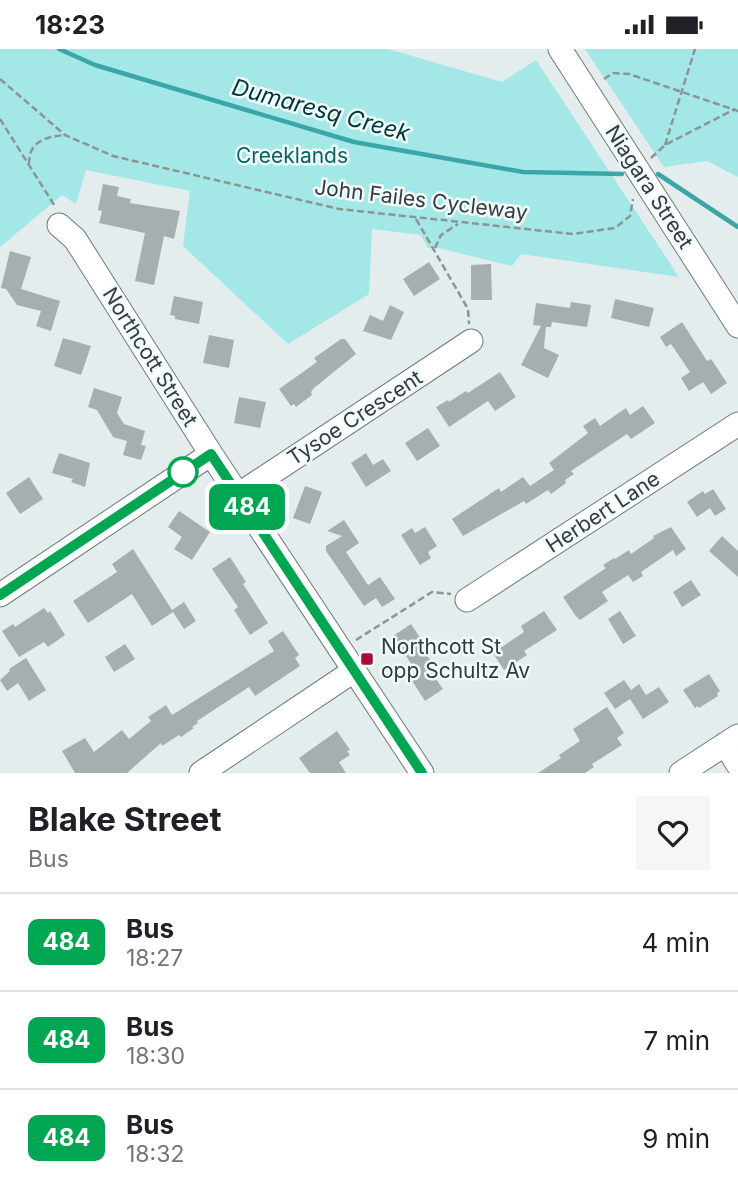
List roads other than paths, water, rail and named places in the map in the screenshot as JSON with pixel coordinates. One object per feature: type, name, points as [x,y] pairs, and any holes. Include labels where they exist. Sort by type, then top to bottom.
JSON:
[{"type":"street","name":"Niagara Street","points":[[560,49],[738,326]]},
{"type":"street","name":"Northcott Street","points":[[57,214],[211,454],[422,773]]},
{"type":"street","name":"Tysoe Crescent","points":[[238,495],[470,331]]},
{"type":"street","name":"Herbert Lane","points":[[459,597],[738,424]]},
{"type":"street","points":[[0,595],[211,454]]},
{"type":"street","points":[[201,773],[355,670]]},
{"type":"street","points":[[681,773],[732,740],[738,765]]},
{"type":"waterway","name":"Dumaresq Creek","points":[[59,49],[95,65],[354,142],[523,172],[622,174]]},
{"type":"waterway","name":"Dumaresq Creek","points":[[658,174],[738,227]]},
{"type":"place","name":"Northcott St opp Schultz Av","points":[[367,659]]},
{"type":"park label","name":"Creeklands","points":[[292,156]]}]
